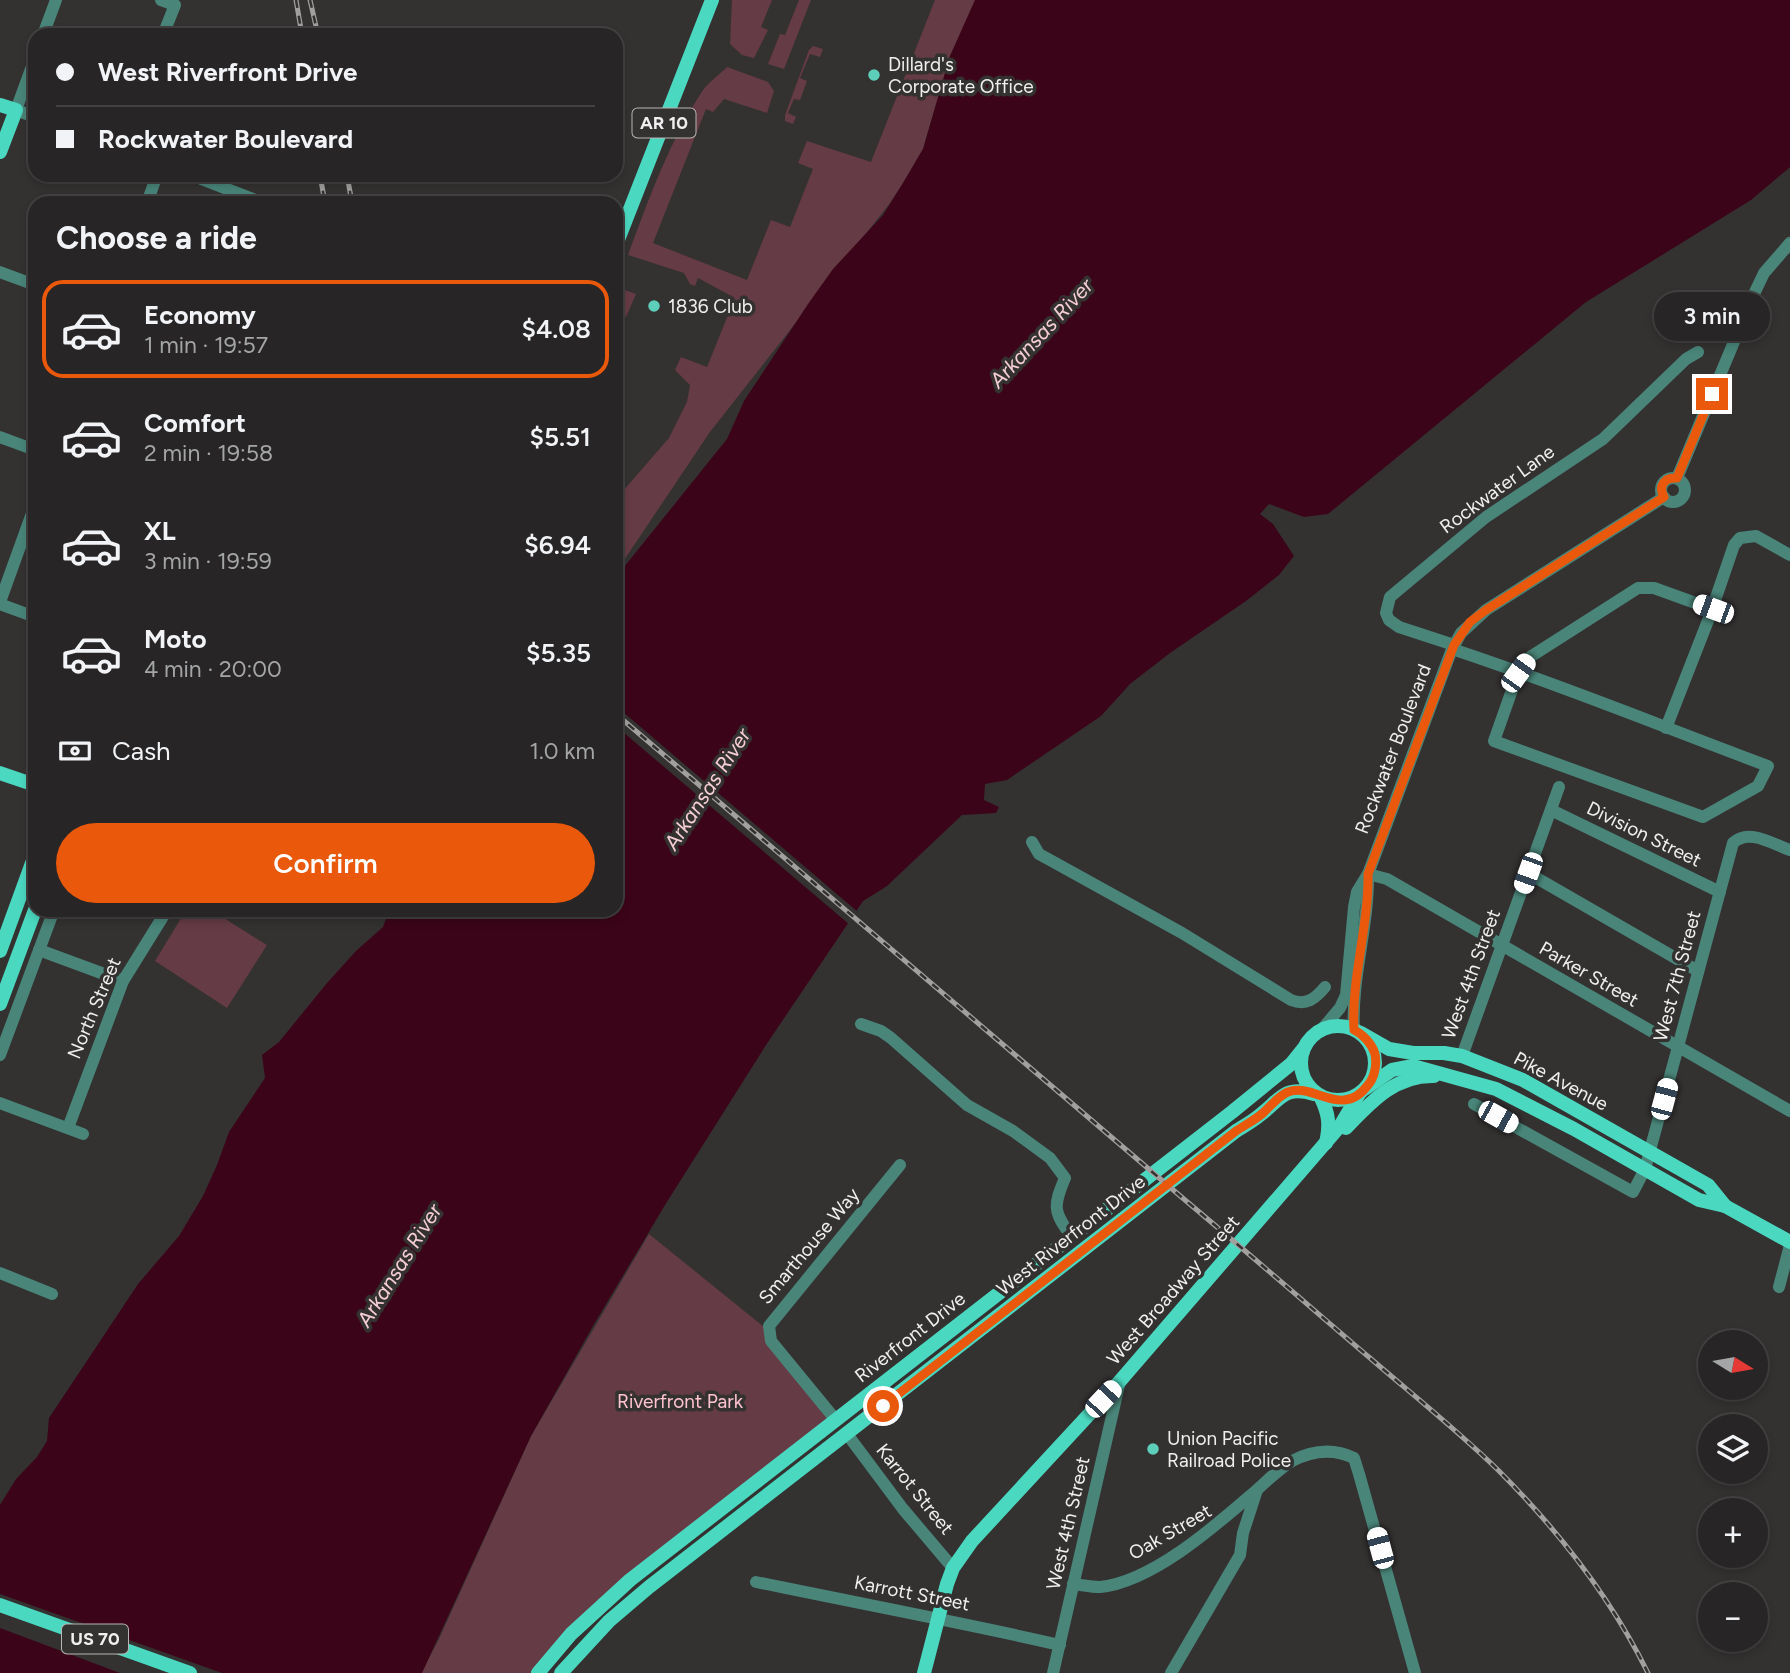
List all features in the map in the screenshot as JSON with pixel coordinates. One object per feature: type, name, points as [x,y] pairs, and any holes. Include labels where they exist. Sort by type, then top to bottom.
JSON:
[{"type":"main road","name":"AR 10","points":[[623,227],[712,0]]},
{"type":"main road","points":[[0,105],[16,110],[0,152]]},
{"type":"main road","points":[[0,773],[28,783]]},
{"type":"main road","points":[[0,951],[28,874]]},
{"type":"main road","points":[[0,1004],[32,917]]},
{"type":"main road","points":[[1318,1096],[1342,1100],[1362,1091],[1371,1081],[1376,1062],[1371,1046],[1358,1031],[1340,1026],[1323,1028],[1313,1034],[1303,1049],[1300,1068],[1303,1077],[1328,1114],[1326,1143]]},
{"type":"main road","name":"Pike Avenue","points":[[1358,1031],[1378,1045],[1400,1052],[1462,1056],[1523,1080],[1708,1185],[1725,1206]]},
{"type":"main road","name":"Riverfront Drive","points":[[542,1667],[584,1620],[622,1587],[1242,1104],[1291,1064],[1303,1049]]},
{"type":"main road","name":"Pike Avenue","points":[[1362,1091],[1384,1074],[1413,1066],[1474,1082],[1515,1097],[1699,1200],[1725,1206],[1790,1243]]},
{"type":"main road","points":[[1326,1143],[1344,1131],[1371,1100],[1393,1086],[1419,1077],[1449,1076]]},
{"type":"main road","name":"West Riverfront Drive","points":[[564,1670],[588,1642],[629,1604],[1236,1131],[1261,1115],[1285,1093],[1297,1090],[1318,1096]]},
{"type":"main road","name":"West Broadway Street","points":[[924,1673],[953,1568],[972,1541],[1120,1381],[1326,1143],[1362,1091]]},
{"type":"main road","points":[[835,1419],[847,1434]]},
{"type":"main road","name":"US 70","points":[[0,1605],[190,1673]]},
{"type":"street","points":[[46,28],[56,0]]},
{"type":"street","points":[[161,0],[175,5],[166,28]]},
{"type":"street","points":[[28,77],[16,110],[28,114]]},
{"type":"street","points":[[209,182],[246,196]]},
{"type":"street","name":"Rockwater Boulevard","points":[[1677,478],[1754,294],[1777,255],[1790,243]]},
{"type":"street","points":[[0,272],[28,282]]},
{"type":"street","name":"Rockwater Lane","points":[[1453,647],[1399,627],[1389,620],[1386,613],[1390,597],[1486,517],[1603,439],[1686,359],[1698,352]]},
{"type":"street","points":[[0,437],[28,447]]},
{"type":"street","name":"Rockwater Boulevard","points":[[1677,478],[1686,489],[1682,499],[1672,502],[1664,497],[1661,488],[1667,479],[1677,478]]},
{"type":"street","name":"Rockwater Boulevard","points":[[1323,1028],[1334,1018],[1344,1002],[1357,892],[1368,874],[1453,647],[1470,622],[1486,610],[1664,497]]},
{"type":"street","points":[[28,525],[0,603],[28,614]]},
{"type":"street","points":[[1666,728],[1713,609],[1734,545],[1740,538],[1756,536],[1790,555]]},
{"type":"street","points":[[1453,647],[1518,673],[1768,766],[1758,786],[1703,817],[1494,741],[1518,673],[1530,657],[1638,588],[1654,588],[1713,609]]},
{"type":"street","name":"West 4th Street","points":[[1462,1056],[1559,787]]},
{"type":"street","name":"Division Street","points":[[1551,810],[1720,892]]},
{"type":"street","name":"West 7th Street","points":[[1645,1169],[1733,843],[1739,838],[1752,836],[1786,848]]},
{"type":"street","points":[[1032,842],[1039,853],[1050,860],[1182,933],[1291,1000],[1311,1001],[1325,987]]},
{"type":"street","points":[[1528,873],[1698,971]]},
{"type":"street","name":"Rockwater Boulevard","points":[[1358,1031],[1354,1006],[1368,895],[1368,874]]},
{"type":"street","name":"Parker Street","points":[[1368,874],[1387,879],[1790,1111]]},
{"type":"street","points":[[0,1055],[51,917]]},
{"type":"street","name":"North Street","points":[[68,1128],[123,981],[163,917]]},
{"type":"street","points":[[39,950],[123,981]]},
{"type":"street","points":[[861,1024],[881,1031],[891,1038],[967,1105],[1013,1131],[1049,1158],[1065,1178],[1056,1206],[1060,1221],[1072,1237]]},
{"type":"street","points":[[0,1103],[83,1134]]},
{"type":"street","points":[[1474,1104],[1633,1192],[1645,1169]]},
{"type":"street","name":"Smarthouse Way","points":[[835,1419],[771,1341],[769,1326],[900,1165]]},
{"type":"street","points":[[1779,1287],[1790,1243]]},
{"type":"street","points":[[0,1273],[52,1294]]},
{"type":"street","name":"West 4th Street","points":[[1053,1673],[1120,1381]]},
{"type":"street","name":"Karrot Street","points":[[847,1434],[902,1509],[953,1568]]},
{"type":"street","points":[[1223,1520],[1287,1465],[1308,1455],[1332,1450],[1354,1458],[1415,1673]]},
{"type":"street","points":[[1171,1673],[1240,1555],[1243,1533],[1257,1490]]},
{"type":"street","name":"Oak Street","points":[[1073,1584],[1103,1587],[1145,1572],[1181,1551],[1223,1520],[1243,1533]]},
{"type":"street","name":"Karrott Street","points":[[756,1581],[1060,1645]]},
{"type":"green space","points":[[732,0],[772,0],[761,27],[768,30],[754,58],[742,55],[730,44]]},
{"type":"green space","points":[[799,0],[811,0],[784,69],[768,64],[780,34],[785,35]]},
{"type":"green space","points":[[935,0],[976,0],[950,56],[923,149],[903,183],[710,432],[623,562],[623,491],[669,438],[687,402],[690,385],[675,370],[681,357],[707,367],[735,298],[698,278],[695,286],[690,284],[684,273],[628,255],[661,170],[691,109],[705,87],[727,67],[768,82],[774,91],[767,113],[724,99],[713,112],[706,109],[653,243],[747,280],[771,220],[790,227],[813,169],[798,163],[807,141],[871,162]]},
{"type":"green space","points":[[813,46],[823,49],[820,57],[810,54],[800,78],[807,81],[800,100],[794,99],[788,113],[796,117],[793,124],[785,121],[785,115],[809,50]]},
{"type":"green space","points":[[623,289],[636,294],[626,317],[623,316]]},
{"type":"green space","points":[[182,917],[222,917],[267,945],[227,1008],[155,961]]},
{"type":"green space","name":"Riverfront Park","points":[[649,1234],[769,1331],[835,1419],[630,1580],[540,1673],[421,1673],[531,1436]]},
{"type":"water","name":"Arkansas River","points":[[975,0],[1790,0],[1790,167],[1751,200],[1586,302],[1328,514],[1304,517],[1269,504],[1260,514],[1273,524],[1294,556],[1279,575],[1130,684],[1101,716],[1007,780],[985,784],[984,800],[999,807],[996,813],[962,815],[887,886],[863,901],[766,1045],[665,1205],[593,1326],[531,1436],[422,1673],[0,1673],[0,1505],[16,1479],[37,1457],[47,1441],[49,1418],[138,1284],[179,1236],[203,1196],[229,1132],[265,1078],[262,1055],[279,1042],[327,983],[356,951],[383,927],[387,917],[623,917],[623,568],[727,439],[744,401],[833,269],[883,215],[923,149],[950,56]]},
{"type":"pier","points":[[623,712],[859,913],[850,925],[623,732]]},
{"type":"pier","points":[[0,1594],[222,1673],[120,1673],[0,1628]]},
{"type":"railway","points":[[296,0],[301,28]]},
{"type":"railway","points":[[310,0],[316,28]]},
{"type":"railway","points":[[321,182],[324,196]]},
{"type":"railway","points":[[348,182],[351,196]]},
{"type":"railway","points":[[623,720],[1482,1455],[1562,1540],[1600,1591],[1648,1673]]},
{"type":"place","name":"Dillard's Corporate Office","points":[[874,75]]},
{"type":"place","name":"1836 Club","points":[[654,306]]},
{"type":"place","name":"Union Pacific Railroad Police","points":[[1153,1449]]},
{"type":"route","points":[[883,1406],[1236,1131],[1261,1115],[1285,1093],[1297,1090],[1321,1098],[1342,1100],[1350,1099],[1366,1088],[1375,1072],[1376,1062],[1371,1046],[1361,1033],[1354,1030],[1354,1006],[1368,895],[1368,874],[1454,645],[1470,622],[1486,610],[1664,497],[1661,493],[1663,483],[1667,479],[1677,478],[1712,394]]}]
